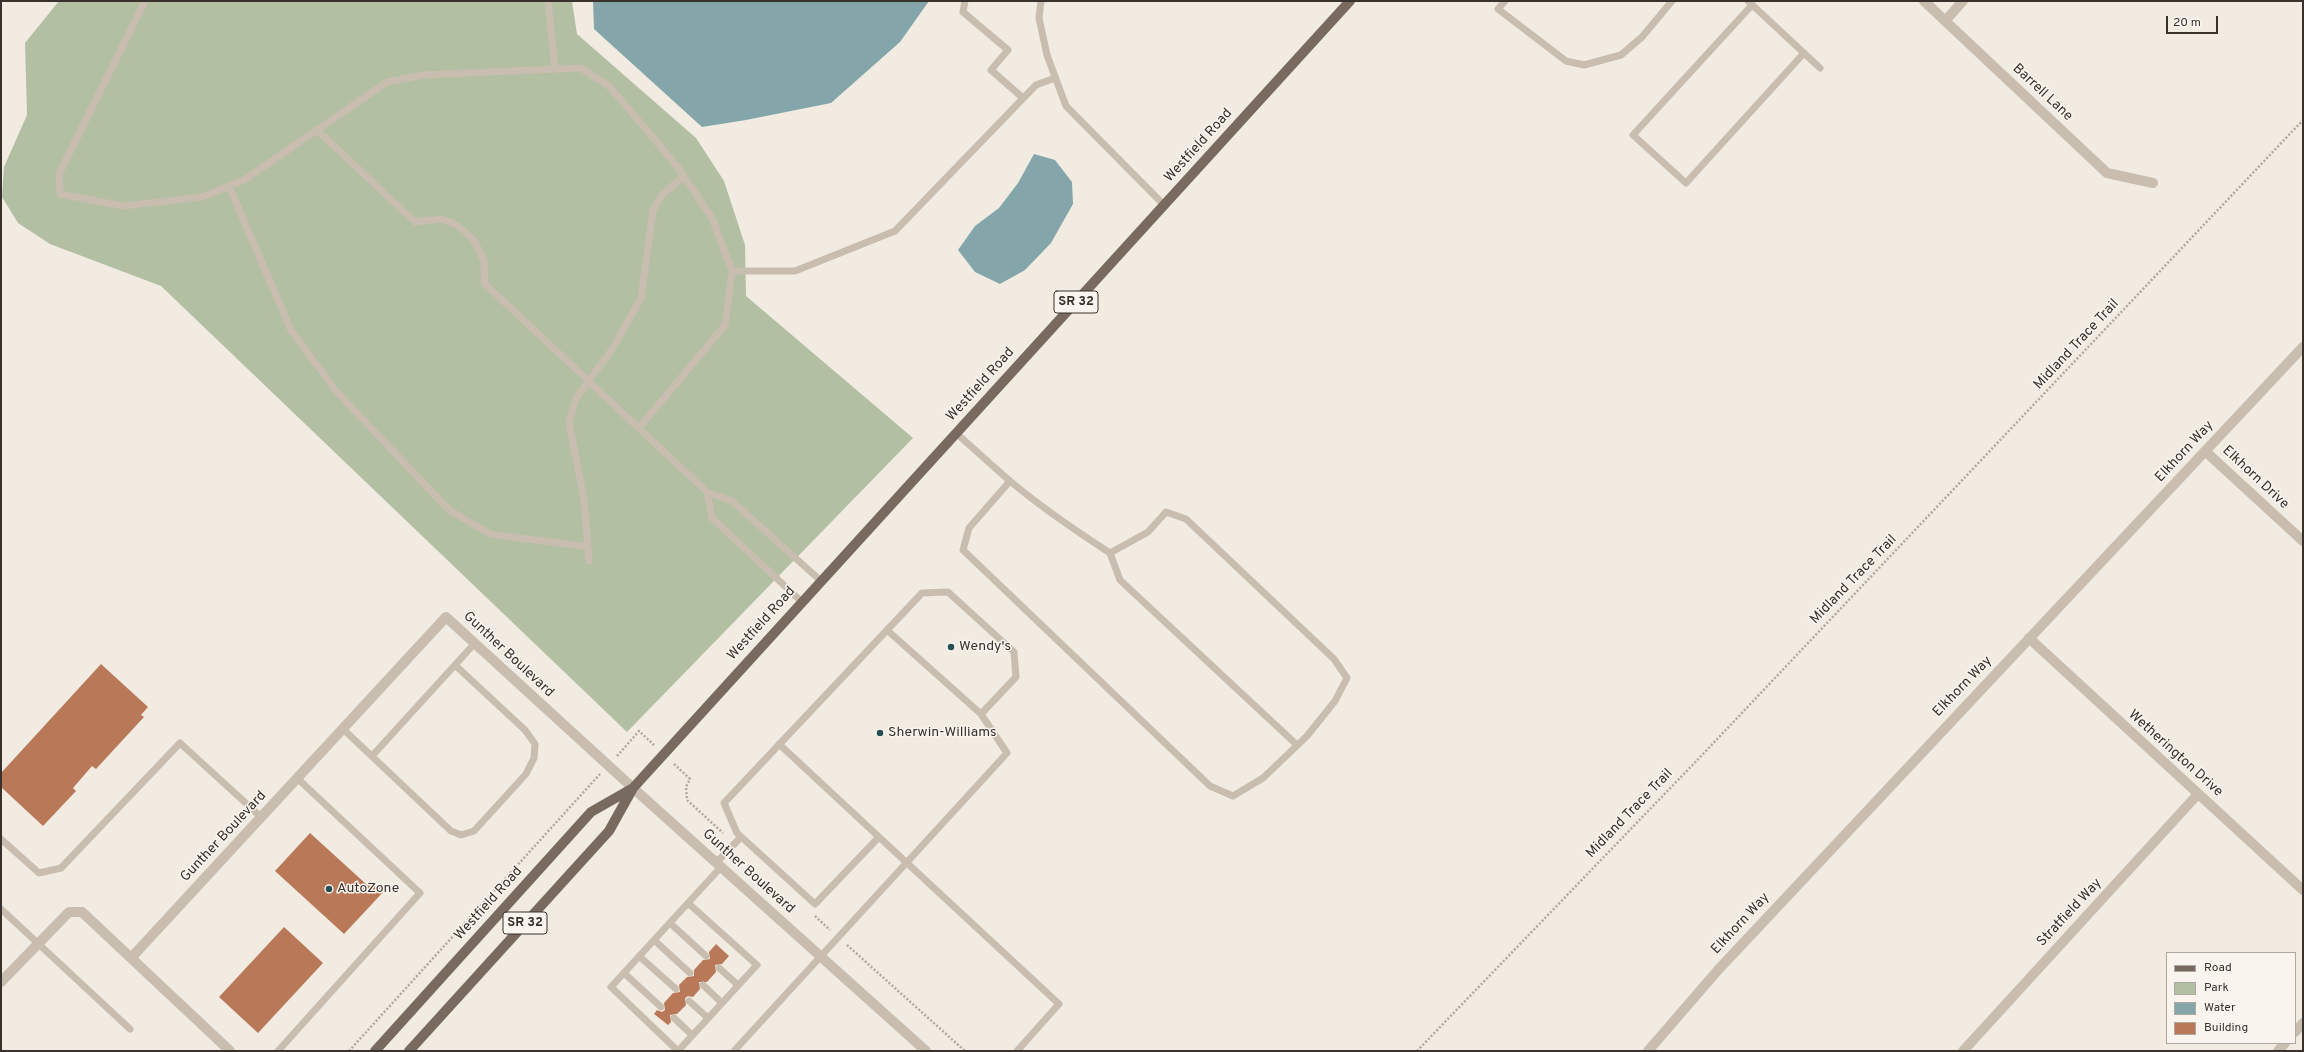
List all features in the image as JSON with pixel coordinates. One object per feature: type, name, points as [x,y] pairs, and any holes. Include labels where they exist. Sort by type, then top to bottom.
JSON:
[{"type":"main road","name":"Westfield Road","points":[[409,1051],[609,831],[633,788],[1350,1]]},
{"type":"main road","name":"Westfield Road","points":[[375,1051],[591,812],[633,788]]},
{"type":"street","name":"Barrell Lane","points":[[1924,1],[2107,173],[2153,183]]},
{"type":"street","points":[[1945,20],[1963,1]]},
{"type":"street","name":"Elkhorn Way","points":[[1648,1051],[1718,970],[2303,347]]},
{"type":"street","name":"Elkhorn Drive","points":[[2205,451],[2303,542]]},
{"type":"street","name":"Gunther Boulevard","points":[[131,958],[446,617],[633,788],[926,1051]]},
{"type":"street","name":"Wetherington Drive","points":[[2029,638],[2303,890]]},
{"type":"street","name":"Stratfield Way","points":[[1963,1051],[2198,794]]},
{"type":"street","points":[[1,982],[69,912],[82,912],[230,1051]]},
{"type":"street","points":[[2296,1031],[2303,1023]]},
{"type":"lane","points":[[145,1],[59,174],[60,194],[123,206],[202,197],[244,180],[387,82],[423,75],[580,68],[610,87],[684,176],[712,218],[732,271],[725,325],[639,428]]},
{"type":"lane","points":[[548,1],[555,69]]},
{"type":"lane","points":[[965,1],[963,12],[1008,50],[991,70],[1023,98]]},
{"type":"lane","points":[[1041,1],[1039,18],[1056,78],[1066,106],[1164,206]]},
{"type":"lane","points":[[1505,1],[1498,9],[1566,61],[1584,65],[1622,55],[1642,37],[1672,1]]},
{"type":"lane","points":[[1804,54],[1686,183],[1633,136],[1750,3],[1820,68]]},
{"type":"lane","points":[[732,271],[794,271],[895,230],[1036,85],[1056,78]]},
{"type":"lane","points":[[317,130],[415,222],[442,219],[457,225],[474,240],[484,261],[485,284],[706,492],[732,501],[821,581]]},
{"type":"lane","points":[[589,561],[584,500],[569,422],[576,398],[613,348],[641,298],[653,210],[662,195],[684,176]]},
{"type":"lane","points":[[229,186],[291,330],[336,391],[449,510],[490,534],[588,547]]},
{"type":"lane","points":[[956,433],[1010,481],[1065,524],[1110,552],[1120,580],[1297,745]]},
{"type":"lane","points":[[1010,481],[969,528],[963,550],[1210,786],[1233,796],[1263,778],[1308,736],[1335,701],[1347,678],[1334,659],[1186,519],[1166,512],[1148,532],[1110,552]]},
{"type":"lane","points":[[706,492],[712,518],[802,602]]},
{"type":"lane","points":[[879,837],[815,904],[737,833],[724,804],[922,593],[948,592],[1014,652],[1016,677],[981,714]]},
{"type":"lane","points":[[734,1051],[1007,753],[981,714],[887,630]]},
{"type":"lane","points":[[372,756],[475,643]]},
{"type":"lane","points":[[343,729],[451,831],[461,835],[474,831],[526,774],[534,758],[535,744],[525,730],[455,665]]},
{"type":"lane","points":[[1,839],[39,873],[61,868],[180,742],[261,817]]},
{"type":"lane","points":[[779,744],[1059,1004],[1018,1051]]},
{"type":"lane","points":[[278,1051],[420,893],[297,778]]},
{"type":"lane","points":[[688,903],[757,965],[678,1051],[611,987],[688,903],[741,837]]},
{"type":"lane","points":[[1,909],[130,1029]]},
{"type":"lane","points":[[670,923],[706,956]]},
{"type":"lane","points":[[654,940],[690,974]]},
{"type":"lane","points":[[639,956],[676,989]]},
{"type":"lane","points":[[719,968],[738,985]]},
{"type":"lane","points":[[624,974],[661,1006]]},
{"type":"lane","points":[[703,986],[722,1003]]},
{"type":"lane","points":[[689,1001],[708,1018]]},
{"type":"lane","points":[[674,1018],[692,1035]]},
{"type":"path","name":"Midland Trace Trail","points":[[1417,1051],[1704,753],[2303,120]]},
{"type":"path","points":[[349,1051],[639,732],[690,779],[686,787],[687,800],[734,844]]},
{"type":"path","points":[[809,911],[965,1051]]},
{"type":"green space","points":[[59,1],[572,1],[577,34],[696,138],[724,181],[745,245],[746,296],[913,438],[627,732],[161,286],[50,244],[18,223],[2,197],[4,167],[27,115],[25,43]]},
{"type":"water","points":[[593,1],[929,1],[900,42],[831,103],[702,127],[594,29]]},
{"type":"water","points":[[1034,154],[1055,160],[1072,182],[1073,204],[1051,243],[1025,270],[1000,284],[975,272],[958,250],[975,226],[999,208],[1018,183]]},
{"type":"building","points":[[101,664],[148,707],[141,715],[144,717],[96,769],[92,766],[73,788],[76,791],[43,826],[1,787],[1,773]]},
{"type":"building","points":[[310,833],[366,884],[386,889],[344,934],[275,871]]},
{"type":"building","points":[[284,927],[323,963],[258,1033],[219,997]]},
{"type":"building","points":[[716,944],[729,956],[722,964],[715,965],[716,972],[707,982],[699,982],[700,989],[693,997],[688,996],[685,998],[686,1005],[677,1014],[670,1015],[671,1022],[668,1025],[654,1014],[657,1010],[662,1012],[665,1010],[664,1003],[673,993],[680,992],[679,985],[687,977],[694,976],[694,970],[703,960],[710,959],[709,952]]},
{"type":"place","name":"Wendy's","points":[[951,647]]},
{"type":"place","name":"Sherwin-Williams","points":[[880,733]]},
{"type":"place","name":"AutoZone","points":[[329,889]]}]
